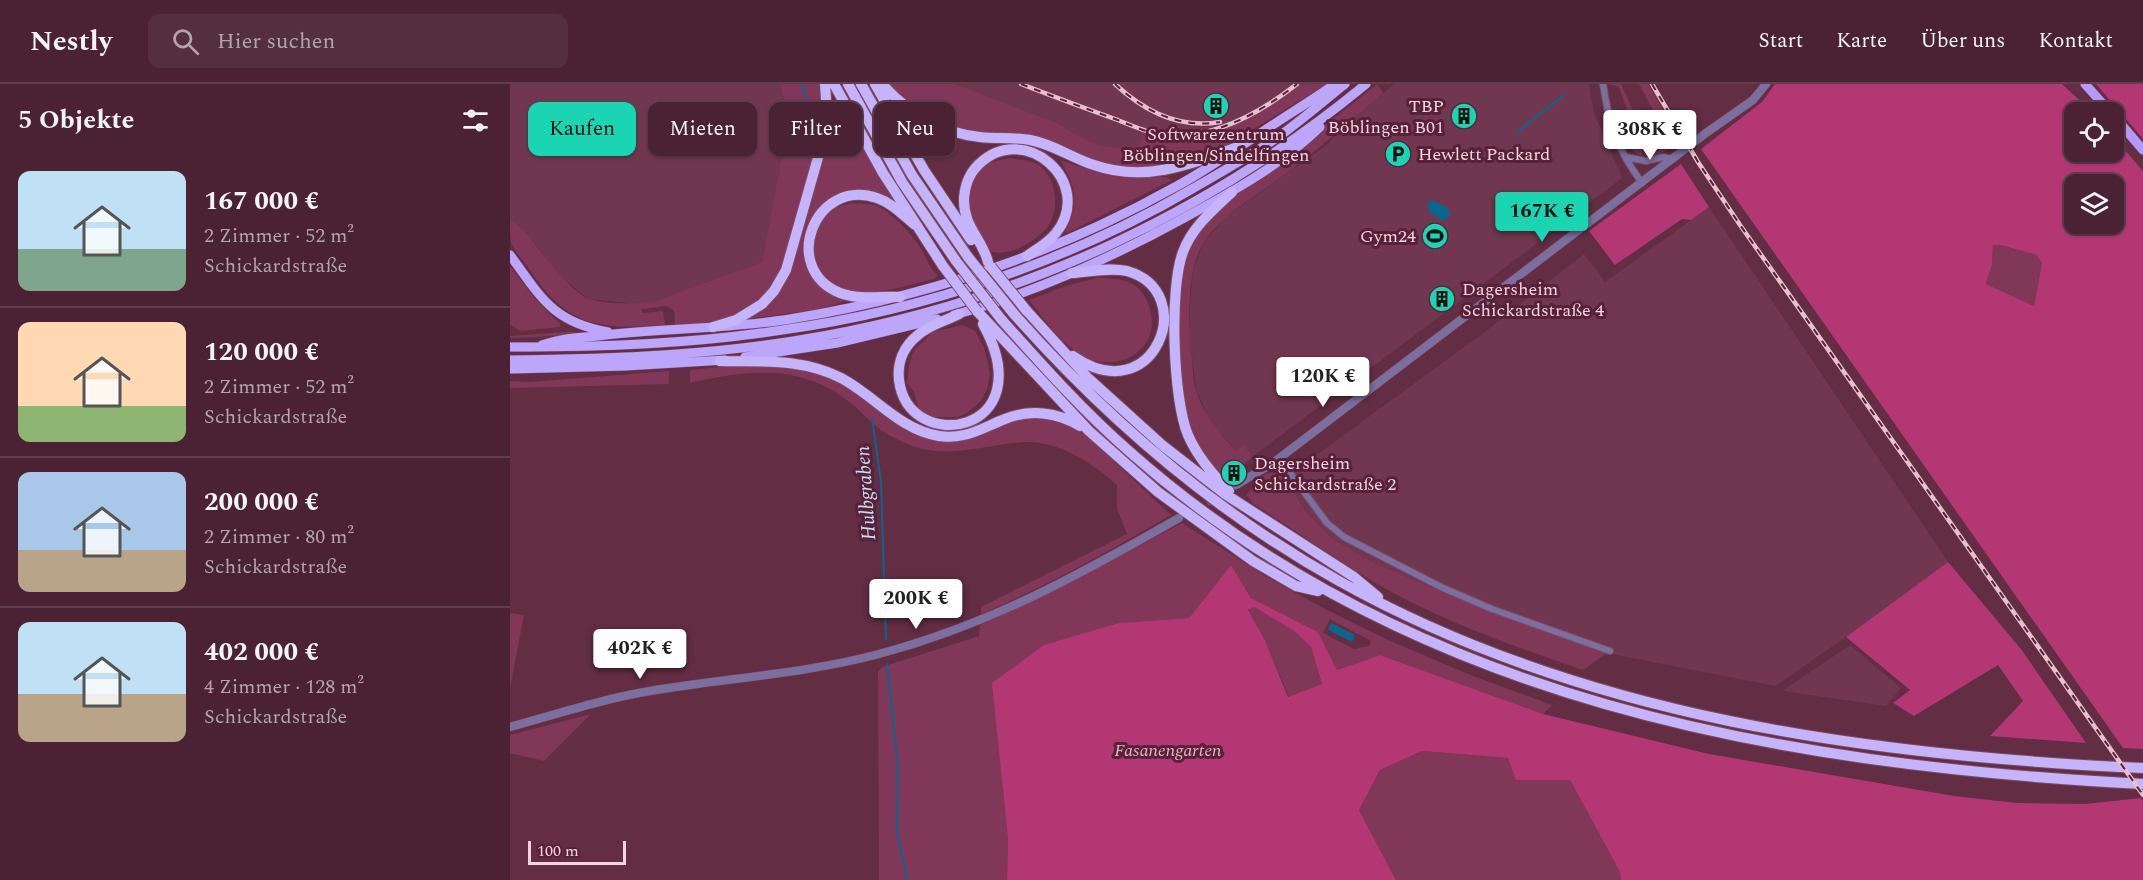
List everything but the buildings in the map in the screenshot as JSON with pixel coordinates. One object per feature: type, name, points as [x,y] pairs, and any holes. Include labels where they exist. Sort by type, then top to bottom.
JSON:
[{"type":"highway","points":[[712,327],[736,320],[762,304],[774,291],[786,270],[821,147],[827,114],[825,84]]},
{"type":"highway","points":[[834,84],[864,141],[943,266],[987,324],[1089,431],[1158,492],[1234,548],[1296,586],[1333,595]]},
{"type":"highway","points":[[848,84],[898,174],[956,261],[1001,319],[1079,405],[1151,470],[1199,509],[1242,539],[1333,595],[1412,635],[1502,672],[1593,702],[1691,728],[1784,746],[1898,763],[2039,777],[2143,784]]},
{"type":"highway","points":[[861,84],[912,175],[968,257],[1014,314],[1063,366],[1111,413],[1223,506],[1316,567],[1387,606],[1457,638],[1551,673],[1652,703],[1722,719],[1835,739],[1932,752],[2143,768]]},
{"type":"highway","points":[[874,84],[928,178],[986,258],[1026,310],[1093,382],[1147,432],[1209,483],[1354,576],[1387,606]]},
{"type":"highway","points":[[882,84],[914,114],[947,130],[975,137],[1035,141],[1094,165],[1122,172],[1155,172],[1178,168],[1240,146]]},
{"type":"highway","points":[[536,347],[553,340],[781,321],[830,313],[937,287],[1027,256],[1153,200],[1214,165],[1335,84]]},
{"type":"highway","points":[[510,347],[677,342],[772,332],[877,313],[974,285],[1072,249],[1161,207],[1284,133],[1346,84]]},
{"type":"highway","points":[[720,361],[883,334],[1000,301],[1072,273],[1145,239],[1232,192],[1304,142],[1366,84]]},
{"type":"highway","points":[[510,360],[660,355],[753,347],[857,330],[959,303],[1057,268],[1162,219],[1226,183],[1291,142],[1350,98]]},
{"type":"highway","points":[[986,258],[967,219],[964,206],[966,186],[973,171],[988,157],[1003,150],[1020,149],[1035,153],[1054,166],[1064,183],[1067,199],[1065,216],[1058,231],[1027,256]]},
{"type":"highway","points":[[1232,192],[1204,219],[1189,240],[1179,263],[1175,290],[1177,376],[1180,410],[1189,437],[1206,466],[1244,505]]},
{"type":"highway","points":[[900,297],[857,297],[832,289],[814,270],[808,249],[809,236],[821,213],[835,201],[852,196],[864,195],[883,200],[915,225]]},
{"type":"highway","points":[[510,255],[534,289],[559,314],[586,327],[616,334]]},
{"type":"highway","points":[[1054,341],[1089,366],[1113,372],[1126,370],[1143,362],[1155,349],[1162,335],[1164,316],[1160,299],[1143,279],[1129,272],[1110,269],[1072,273]]},
{"type":"highway","points":[[958,314],[922,331],[907,346],[901,357],[898,376],[903,396],[913,410],[927,420],[946,425],[964,423],[981,414],[992,402],[999,387],[1000,368],[987,324]]},
{"type":"highway","points":[[510,369],[616,367],[720,361],[786,362],[815,368],[841,378],[898,419],[937,436],[953,437],[970,434],[1005,418],[1027,413],[1057,416],[1089,431]]},
{"type":"main road","points":[[2085,84],[2101,102]]},
{"type":"main road","points":[[2124,128],[2143,150]]},
{"type":"street","points":[[1603,84],[1610,122],[1626,157],[1642,183]]},
{"type":"street","points":[[1236,485],[1279,458],[1753,100],[1766,84]]},
{"type":"street","points":[[1626,157],[1646,161],[1663,157],[1674,159]]},
{"type":"street","points":[[1279,458],[1327,523],[1344,537],[1441,587],[1492,609],[1610,651]]},
{"type":"street","points":[[510,728],[580,706],[621,697],[827,665],[875,655],[927,640],[978,622],[1038,596],[1179,518]]},
{"type":"shaded area","points":[[510,84],[780,84],[784,102],[769,102],[769,156],[782,156],[762,262],[655,301],[639,304],[589,299],[561,277],[535,243],[510,219]]},
{"type":"shaded area","points":[[780,84],[819,84],[822,102],[784,102]]},
{"type":"shaded area","points":[[886,84],[955,84],[1055,122],[1101,146],[1133,149],[1140,144],[1142,136],[1137,124],[1173,131],[1203,130],[1248,114],[1268,103],[1290,85],[1327,84],[1224,147],[1176,165],[1125,168],[1102,164],[1064,147],[972,133],[955,127],[955,102],[909,102]]},
{"type":"shaded area","points":[[955,84],[1301,84],[1271,107],[1220,130],[1190,137],[1173,138],[1141,131],[1140,144],[1133,149],[1101,146],[1055,122]]},
{"type":"shaded area","points":[[1377,84],[1383,93],[1300,163],[1232,212],[1212,231],[1198,253],[1194,265],[1189,309],[1196,390],[1212,423],[1236,451],[1244,444],[1252,457],[1231,479],[1225,473],[1219,477],[1189,430],[1180,377],[1179,280],[1194,236],[1237,194]]},
{"type":"shaded area","points":[[1394,84],[1589,84],[1594,113],[1622,178],[1252,457],[1244,445],[1236,451],[1210,421],[1196,389],[1190,339],[1190,304],[1193,271],[1203,243],[1227,216],[1328,144],[1340,130]]},
{"type":"shaded area","points":[[1609,84],[1621,84],[1634,113],[1629,115],[1619,87]]},
{"type":"shaded area","points":[[1639,84],[1648,84],[1679,138],[1659,154],[1644,155],[1644,149],[1657,149],[1670,142]]},
{"type":"shaded area","points":[[1613,106],[1621,125],[1631,140],[1635,138],[1643,149],[1642,155],[1635,152],[1625,142]]},
{"type":"shaded area","points":[[862,147],[897,206],[840,194],[814,216],[809,223],[804,242],[807,265],[848,300],[821,309],[747,319],[775,294],[816,156],[862,156]]},
{"type":"shaded area","points":[[782,156],[814,156],[784,264],[774,285],[767,294],[748,309],[726,318],[703,323],[675,325],[674,311],[667,306],[641,309],[643,313],[663,311],[665,325],[605,325],[574,315],[546,291],[520,258],[511,242],[510,219],[527,234],[570,285],[583,296],[596,301],[639,303],[655,301],[762,262]]},
{"type":"shaded area","points":[[1009,158],[1030,162],[1047,173],[1054,189],[1055,206],[1050,223],[1045,230],[1018,249],[1002,253],[987,250],[972,216],[969,196],[977,175],[986,163]]},
{"type":"shaded area","points":[[1060,160],[1102,174],[1123,178],[1166,177],[1172,180],[1067,233],[1065,231],[1073,211],[1074,195],[1070,178]]},
{"type":"shaded area","points":[[851,203],[869,204],[882,208],[914,239],[938,275],[934,279],[872,292],[852,291],[836,285],[824,274],[817,261],[814,247],[823,219],[835,209]]},
{"type":"shaded area","points":[[1709,207],[1948,562],[1775,686],[1607,653],[1461,600],[1373,562],[1333,539],[1306,512],[1285,478],[1486,331],[1584,254],[1605,282]]},
{"type":"shaded area","points":[[1993,245],[2001,245],[2036,255],[2042,263],[2034,306],[1986,284],[1992,265]]},
{"type":"shaded area","points":[[510,266],[537,301],[561,325],[559,327],[520,331],[510,324]]},
{"type":"shaded area","points":[[1097,278],[1115,279],[1135,285],[1147,301],[1151,316],[1151,330],[1147,342],[1139,351],[1116,362],[1102,362],[1078,353],[1055,332],[1029,300],[1066,286]]},
{"type":"shaded area","points":[[963,325],[975,331],[984,347],[990,373],[987,389],[981,401],[967,413],[958,417],[933,417],[919,409],[914,392],[907,383],[909,365],[914,350],[933,332]]},
{"type":"shaded area","points":[[575,332],[575,335],[510,338],[510,336]]},
{"type":"shaded area","points":[[767,362],[823,374],[849,388],[894,423],[930,439],[943,441],[1014,419],[1053,418],[1079,430],[1171,515],[1054,580],[981,614],[981,607],[1127,534],[1117,509],[1117,485],[1098,469],[1076,456],[1040,443],[1014,443],[960,451],[933,451],[915,447],[882,431],[851,403],[832,390],[813,381],[793,376],[753,373],[690,383],[690,370]]},
{"type":"shaded area","points":[[669,371],[669,384],[510,388],[510,381],[530,382]]},
{"type":"shaded area","points":[[1276,473],[1285,478],[1306,512],[1333,539],[1373,562],[1461,600],[1607,653],[1583,670],[1481,633],[1399,596],[1356,571],[1254,504],[1246,495],[1265,474]]},
{"type":"shaded area","points":[[1182,523],[1267,577],[1388,640],[1468,674],[1552,705],[1543,714],[1380,655],[1337,670],[1318,632],[1251,598],[1231,565],[1189,618],[1119,623],[1008,837],[1007,880],[879,880],[878,672],[882,667],[979,636],[980,625],[1058,589]],"holes":[[[1330,619],[1371,641],[1369,646],[1354,649],[1323,633]]]},
{"type":"shaded area","points":[[1254,607],[1294,631],[1311,647],[1322,684],[1289,697],[1265,640],[1248,610]]},
{"type":"shaded area","points":[[510,613],[524,615],[510,688]]},
{"type":"shaded area","points":[[1850,645],[1901,688],[1886,706],[1782,691]]},
{"type":"shaded area","points":[[591,714],[544,761],[510,753],[510,735]]},
{"type":"shaded area","points":[[1422,751],[1508,758],[1517,780],[1570,780],[1620,872],[1621,880],[1396,880],[1359,810],[1380,770]]},
{"type":"green space","points":[[1775,84],[2062,84],[2081,102],[2064,102],[2064,162],[2124,162],[2124,149],[2143,171],[2143,749],[2123,748],[1701,149],[1762,102]],"holes":[[[1993,245],[2001,245],[2036,255],[2042,263],[2034,306],[1986,284],[1992,265]]]},
{"type":"green space","points":[[2096,84],[2143,84],[2143,139],[2124,117],[2124,102],[2111,102]]},
{"type":"green space","points":[[1681,164],[1709,207],[1691,220],[1682,219],[1615,265],[1589,231]]},
{"type":"green space","points":[[1948,562],[2021,649],[2086,743],[1990,736],[2023,701],[1998,665],[1914,716],[1893,703],[1910,690],[1846,637]]},
{"type":"green space","name":"Fasanengarten","points":[[1231,565],[1251,598],[1318,632],[1337,670],[1380,655],[1543,714],[1709,754],[1954,796],[2017,803],[2085,804],[2141,798],[2143,801],[2143,880],[1621,880],[1620,872],[1570,780],[1516,780],[1508,758],[1422,751],[1380,770],[1359,810],[1396,880],[1007,880],[1008,837],[992,683],[1044,645],[1119,623],[1189,618]],"holes":[[[1254,607],[1294,631],[1311,647],[1322,684],[1288,697],[1265,640],[1248,610]]]},
{"type":"water","points":[[1432,200],[1445,207],[1451,214],[1443,221],[1431,215],[1428,203]]},
{"type":"water","points":[[1331,623],[1355,635],[1352,642],[1328,630]]},
{"type":"waterway","name":"Hulbgraben","points":[[802,84],[807,102]]},
{"type":"waterway","points":[[1517,132],[1564,95]]},
{"type":"waterway","name":"Hulbgraben","points":[[872,418],[881,482],[886,639]]},
{"type":"waterway","name":"Hulbgraben","points":[[887,664],[898,769],[897,832],[907,880]]},
{"type":"tunnel","points":[[1186,515],[1227,491]]},
{"type":"railway","points":[[1021,84],[1145,131],[1163,135],[1181,135],[1217,129],[1251,114],[1297,84]]},
{"type":"railway","points":[[1115,84],[1126,94],[1163,116],[1191,123],[1220,122]]},
{"type":"railway","points":[[1652,84],[1698,162],[1740,225],[2143,795]]},
{"type":"place","name":"Softwarezentrum Böblingen/Sindelfingen","points":[[1216,106]]},
{"type":"place","name":"TBP Böblingen B01","points":[[1464,116]]},
{"type":"place","name":"Hewlett Packard","points":[[1398,154]]},
{"type":"place","name":"Gym24","points":[[1435,236]]},
{"type":"place","name":"Dagersheim Schickardstraße 4","points":[[1442,299]]},
{"type":"place","name":"Dagersheim Schickardstraße 2","points":[[1234,473]]}]
